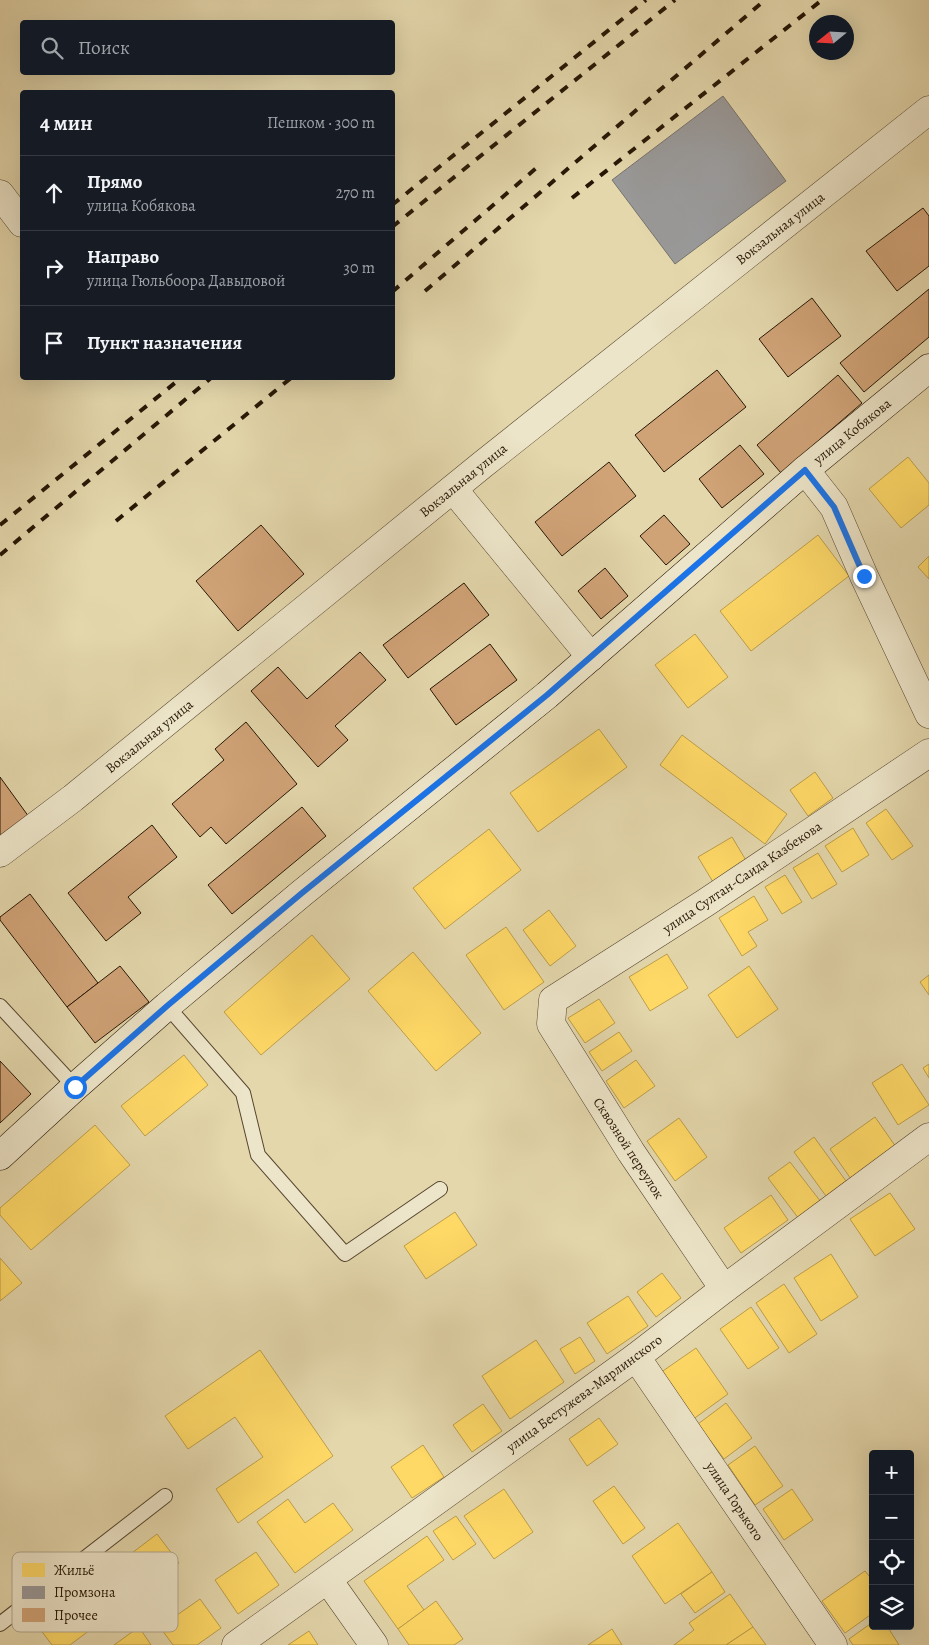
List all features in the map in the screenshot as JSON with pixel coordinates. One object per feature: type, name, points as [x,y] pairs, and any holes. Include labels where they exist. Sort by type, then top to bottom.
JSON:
[{"type":"street","name":"Вокзальная улица","points":[[0,853],[73,798],[452,489],[929,110]]},
{"type":"street","points":[[0,194],[20,220]]},
{"type":"street","name":"улица Кобякова","points":[[0,1156],[167,1006],[310,887],[547,695],[805,470],[929,368]]},
{"type":"street","points":[[805,470],[834,507],[864,576],[929,714]]},
{"type":"street","points":[[452,489],[591,657]]},
{"type":"street","name":"улица Султан-Саида Казбекова","points":[[553,1000],[713,897],[929,753]]},
{"type":"street","name":"Сквозной переулок","points":[[553,1000],[551,1024],[631,1152],[724,1289]]},
{"type":"street","name":"улица Бестужева-Марлинского","points":[[236,1645],[636,1357],[724,1289],[929,1137]]},
{"type":"street","name":"улица Горького","points":[[636,1357],[833,1645]]},
{"type":"street","points":[[328,1580],[374,1645]]},
{"type":"lane","points":[[0,1006],[75,1087]]},
{"type":"lane","points":[[167,1006],[243,1092],[258,1155],[345,1254],[440,1189]]},
{"type":"lane","points":[[93,1552],[165,1496]]},
{"type":"lane","points":[[0,1624],[12,1615]]},
{"type":"building: Жильё","points":[[908,457],[929,483],[929,505],[901,528],[869,489]]},
{"type":"building: Жильё","points":[[818,535],[849,576],[751,651],[720,611]]},
{"type":"building: Жильё","points":[[929,556],[929,579],[918,567]]},
{"type":"building: Жильё","points":[[695,634],[728,677],[688,708],[655,665]]},
{"type":"building: Жильё","points":[[599,729],[627,767],[538,832],[510,793]]},
{"type":"building: Жильё","points":[[682,735],[787,814],[765,844],[660,765]]},
{"type":"building: Жильё","points":[[815,772],[833,798],[808,816],[790,790]]},
{"type":"building: Жильё","points":[[886,809],[913,846],[892,860],[866,823]]},
{"type":"building: Жильё","points":[[853,828],[869,855],[842,872],[825,846]]},
{"type":"building: Жильё","points":[[489,829],[521,870],[445,929],[413,888]]},
{"type":"building: Жильё","points":[[732,837],[747,862],[713,882],[698,857]]},
{"type":"building: Жильё","points":[[818,853],[837,884],[812,899],[793,868]]},
{"type":"building: Жильё","points":[[785,875],[802,902],[782,914],[765,887]]},
{"type":"building: Жильё","points":[[754,896],[768,920],[748,932],[757,946],[742,956],[719,918]]},
{"type":"building: Жильё","points":[[549,910],[576,946],[550,966],[523,930]]},
{"type":"building: Жильё","points":[[506,927],[544,982],[504,1010],[466,955]]},
{"type":"building: Жильё","points":[[312,935],[350,979],[261,1055],[224,1012]]},
{"type":"building: Жильё","points":[[413,952],[481,1033],[436,1071],[368,991]]},
{"type":"building: Жильё","points":[[667,954],[688,988],[650,1011],[629,977]]},
{"type":"building: Жильё","points":[[749,966],[778,1009],[737,1038],[708,995]]},
{"type":"building: Жильё","points":[[929,975],[929,995],[920,982]]},
{"type":"building: Жильё","points":[[599,999],[615,1023],[585,1043],[568,1018]]},
{"type":"building: Жильё","points":[[619,1032],[632,1051],[602,1071],[589,1052]]},
{"type":"building: Жильё","points":[[184,1055],[208,1085],[145,1136],[121,1106]]},
{"type":"building: Жильё","points":[[636,1060],[655,1086],[624,1108],[606,1081]]},
{"type":"building: Жильё","points":[[902,1064],[929,1105],[898,1125],[872,1083]]},
{"type":"building: Жильё","points":[[929,1064],[929,1078],[923,1068]]},
{"type":"building: Жильё","points":[[875,1117],[896,1147],[851,1179],[830,1149]]},
{"type":"building: Жильё","points":[[679,1118],[707,1157],[675,1181],[647,1141]]},
{"type":"building: Жильё","points":[[95,1125],[130,1165],[31,1250],[0,1215],[0,1208]]},
{"type":"building: Жильё","points":[[814,1137],[846,1181],[826,1196],[794,1152]]},
{"type":"building: Жильё","points":[[790,1162],[821,1202],[799,1219],[768,1178]]},
{"type":"building: Жильё","points":[[890,1193],[915,1229],[875,1256],[850,1219]]},
{"type":"building: Жильё","points":[[771,1195],[788,1220],[741,1253],[724,1228]]},
{"type":"building: Жильё","points":[[455,1212],[477,1245],[426,1279],[404,1246]]},
{"type":"building: Жильё","points":[[831,1254],[858,1297],[821,1321],[794,1278]]},
{"type":"building: Жильё","points":[[0,1258],[22,1283],[0,1301]]},
{"type":"building: Жильё","points":[[662,1273],[681,1298],[656,1317],[637,1292]]},
{"type":"building: Жильё","points":[[784,1284],[817,1334],[789,1353],[756,1303]]},
{"type":"building: Жильё","points":[[628,1296],[648,1326],[607,1354],[587,1323]]},
{"type":"building: Жильё","points":[[751,1307],[779,1348],[748,1369],[720,1329]]},
{"type":"building: Жильё","points":[[580,1337],[595,1361],[575,1374],[560,1349]]},
{"type":"building: Жильё","points":[[536,1340],[564,1382],[510,1419],[482,1376]]},
{"type":"building: Жильё","points":[[696,1348],[728,1394],[692,1420],[660,1373]]},
{"type":"building: Жильё","points":[[260,1350],[333,1456],[238,1523],[216,1489],[263,1457],[235,1417],[188,1449],[165,1416]]},
{"type":"building: Жильё","points":[[726,1403],[752,1438],[724,1459],[698,1424]]},
{"type":"building: Жильё","points":[[483,1404],[502,1431],[472,1452],[453,1425]]},
{"type":"building: Жильё","points":[[599,1418],[618,1444],[587,1466],[569,1439]]},
{"type":"building: Жильё","points":[[423,1445],[444,1477],[412,1498],[391,1467]]},
{"type":"building: Жильё","points":[[755,1446],[783,1486],[755,1505],[728,1465]]},
{"type":"building: Жильё","points":[[614,1486],[645,1528],[623,1544],[593,1501]]},
{"type":"building: Жильё","points":[[504,1489],[533,1532],[494,1559],[464,1516]]},
{"type":"building: Жильё","points":[[792,1489],[813,1520],[784,1540],[763,1509]]},
{"type":"building: Жильё","points":[[288,1499],[305,1523],[333,1503],[353,1530],[295,1573],[257,1522]]},
{"type":"building: Жильё","points":[[456,1516],[476,1544],[453,1560],[433,1531]]},
{"type":"building: Жильё","points":[[678,1523],[712,1572],[665,1604],[632,1556]]},
{"type":"building: Жильё","points":[[157,1534],[171,1552],[133,1552]]},
{"type":"building: Жильё","points":[[427,1536],[444,1560],[407,1586],[424,1610],[398,1629],[364,1581]]},
{"type":"building: Жильё","points":[[256,1552],[279,1585],[238,1614],[215,1580]]},
{"type":"building: Жильё","points":[[865,1571],[869,1576],[869,1616],[845,1633],[822,1601]]},
{"type":"building: Жильё","points":[[712,1572],[725,1592],[695,1613],[681,1594]]},
{"type":"building: Жильё","points":[[730,1594],[753,1627],[726,1645],[674,1645],[694,1630],[689,1623]]},
{"type":"building: Жильё","points":[[200,1599],[221,1628],[197,1645],[173,1645],[164,1632],[178,1632],[178,1614]]},
{"type":"building: Жильё","points":[[436,1601],[463,1639],[454,1645],[409,1645],[398,1629]]},
{"type":"building: Жильё","points":[[869,1625],[869,1630],[890,1630],[899,1645],[853,1645],[849,1639]]},
{"type":"building: Жильё","points":[[753,1627],[766,1645],[726,1645]]},
{"type":"building: Жильё","points":[[612,1629],[622,1645],[588,1645]]},
{"type":"building: Жильё","points":[[309,1631],[318,1645],[288,1645]]},
{"type":"building: Жильё","points":[[42,1632],[87,1632],[70,1645],[52,1645]]},
{"type":"building: Жильё","points":[[132,1632],[142,1632],[151,1645],[114,1645]]},
{"type":"building: Промзона","points":[[723,96],[786,181],[675,264],[612,180]]},
{"type":"building: Прочее","points":[[923,208],[929,216],[929,266],[897,291],[866,251]]},
{"type":"building: Прочее","points":[[929,289],[929,337],[864,392],[840,363]]},
{"type":"building: Прочее","points":[[812,298],[841,336],[788,377],[759,339]]},
{"type":"building: Прочее","points":[[717,370],[746,407],[664,472],[635,435]]},
{"type":"building: Прочее","points":[[838,375],[862,403],[781,473],[757,445]]},
{"type":"building: Прочее","points":[[740,445],[764,474],[722,508],[699,479]]},
{"type":"building: Прочее","points":[[609,462],[636,496],[562,556],[535,522]]},
{"type":"building: Прочее","points":[[664,515],[690,544],[666,565],[640,536]]},
{"type":"building: Прочее","points":[[261,525],[304,574],[238,631],[196,581]]},
{"type":"building: Прочее","points":[[605,568],[628,596],[601,619],[578,591]]},
{"type":"building: Прочее","points":[[464,583],[489,615],[408,678],[383,645]]},
{"type":"building: Прочее","points":[[490,644],[517,680],[456,725],[430,689]]},
{"type":"building: Прочее","points":[[360,652],[386,680],[335,726],[348,740],[318,767],[251,691],[278,667],[307,699]]},
{"type":"building: Прочее","points":[[246,722],[297,784],[226,844],[211,827],[200,837],[172,804],[224,760],[215,749]]},
{"type":"building: Прочее","points":[[0,777],[29,817],[0,839]]},
{"type":"building: Прочее","points":[[302,807],[326,836],[232,914],[208,885]]},
{"type":"building: Прочее","points":[[152,825],[177,857],[128,897],[141,913],[106,941],[68,893]]},
{"type":"building: Прочее","points":[[30,894],[98,983],[67,1007],[0,920],[0,917]]},
{"type":"building: Прочее","points":[[120,966],[149,1002],[95,1043],[67,1007]]},
{"type":"building: Прочее","points":[[0,1061],[31,1094],[0,1123]]},
{"type":"railway","points":[[395,203],[646,0]]},
{"type":"railway","points":[[395,225],[675,0]]},
{"type":"railway","points":[[425,291],[765,0]]},
{"type":"railway","points":[[572,198],[822,0]]},
{"type":"railway","points":[[395,289],[541,164]]},
{"type":"railway","points":[[0,525],[179,380]]},
{"type":"railway","points":[[0,555],[209,380]]},
{"type":"railway","points":[[116,521],[289,380]]},
{"type":"route","points":[[75,1087],[167,1006],[302,893],[547,695],[805,470],[834,507],[864,576]]}]
